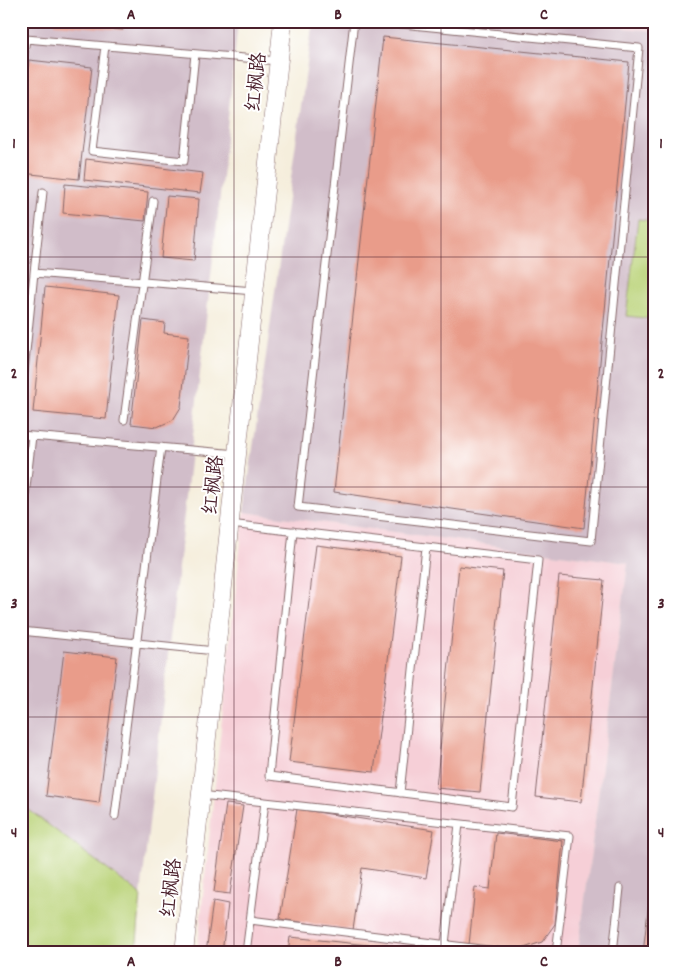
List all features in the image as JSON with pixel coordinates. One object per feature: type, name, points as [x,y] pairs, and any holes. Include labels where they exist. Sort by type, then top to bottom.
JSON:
[{"type":"street","name":"红枫路","points":[[184,953],[283,21]]},
{"type":"lane","points":[[354,21],[298,507],[591,541],[639,48],[372,21]]},
{"type":"lane","points":[[21,75],[26,39],[279,62]]},
{"type":"lane","points":[[106,46],[92,151],[184,161],[194,54]]},
{"type":"lane","points":[[21,401],[43,192]]},
{"type":"lane","points":[[124,420],[153,201]]},
{"type":"lane","points":[[34,272],[254,291]]},
{"type":"lane","points":[[21,435],[237,454]]},
{"type":"lane","points":[[21,530],[32,436]]},
{"type":"lane","points":[[115,816],[160,447]]},
{"type":"lane","points":[[230,524],[538,560],[512,807],[269,776],[293,532]]},
{"type":"lane","points":[[400,793],[426,547]]},
{"type":"lane","points":[[21,631],[216,651]]},
{"type":"lane","points":[[201,795],[570,836],[556,953]]},
{"type":"lane","points":[[246,953],[265,802]]},
{"type":"lane","points":[[445,944],[458,824]]},
{"type":"lane","points":[[612,953],[620,888]]},
{"type":"lane","points":[[250,920],[512,953]]},
{"type":"shaded area","points":[[21,21],[238,21],[141,895],[21,804]]},
{"type":"shaded area","points":[[313,21],[553,21],[654,31],[654,953],[578,953],[628,563],[244,512]]},
{"type":"shaded area","points":[[553,21],[654,21],[654,31]]},
{"type":"shaded area","points":[[244,512],[628,563],[578,953],[197,953]]},
{"type":"green space","points":[[638,219],[654,221],[654,319],[626,316]]},
{"type":"green space","points":[[21,804],[141,895],[136,953],[21,953]]},
{"type":"building","points":[[55,21],[124,21],[123,30],[55,24]]},
{"type":"building","points":[[383,37],[629,62],[584,528],[334,492]]},
{"type":"building","points":[[29,60],[92,67],[79,179],[21,173],[21,118]]},
{"type":"building","points":[[86,159],[203,173],[200,193],[84,180]]},
{"type":"building","points":[[65,184],[148,192],[145,221],[63,213]]},
{"type":"building","points":[[21,187],[27,187],[23,238],[21,238]]},
{"type":"building","points":[[167,196],[199,199],[194,261],[161,258]]},
{"type":"building","points":[[45,287],[119,295],[106,419],[33,412]]},
{"type":"building","points":[[143,320],[165,323],[164,333],[189,336],[181,407],[173,420],[157,427],[131,424]]},
{"type":"building","points":[[316,545],[401,556],[374,772],[289,762]]},
{"type":"building","points":[[459,566],[503,571],[480,792],[436,788]]},
{"type":"building","points":[[559,576],[604,580],[581,802],[536,797]]},
{"type":"building","points":[[64,651],[117,657],[99,803],[46,796]]},
{"type":"building","points":[[226,804],[243,806],[230,894],[214,892]]},
{"type":"building","points":[[297,809],[434,830],[426,878],[362,868],[353,930],[280,919]]},
{"type":"building","points":[[496,833],[563,841],[555,924],[542,942],[518,950],[469,945],[475,887],[490,889]]},
{"type":"building","points":[[651,885],[654,885],[654,953],[643,953]]},
{"type":"building","points":[[213,901],[228,904],[222,953],[206,953]]},
{"type":"building","points":[[290,937],[388,947],[391,953],[288,953]]}]
